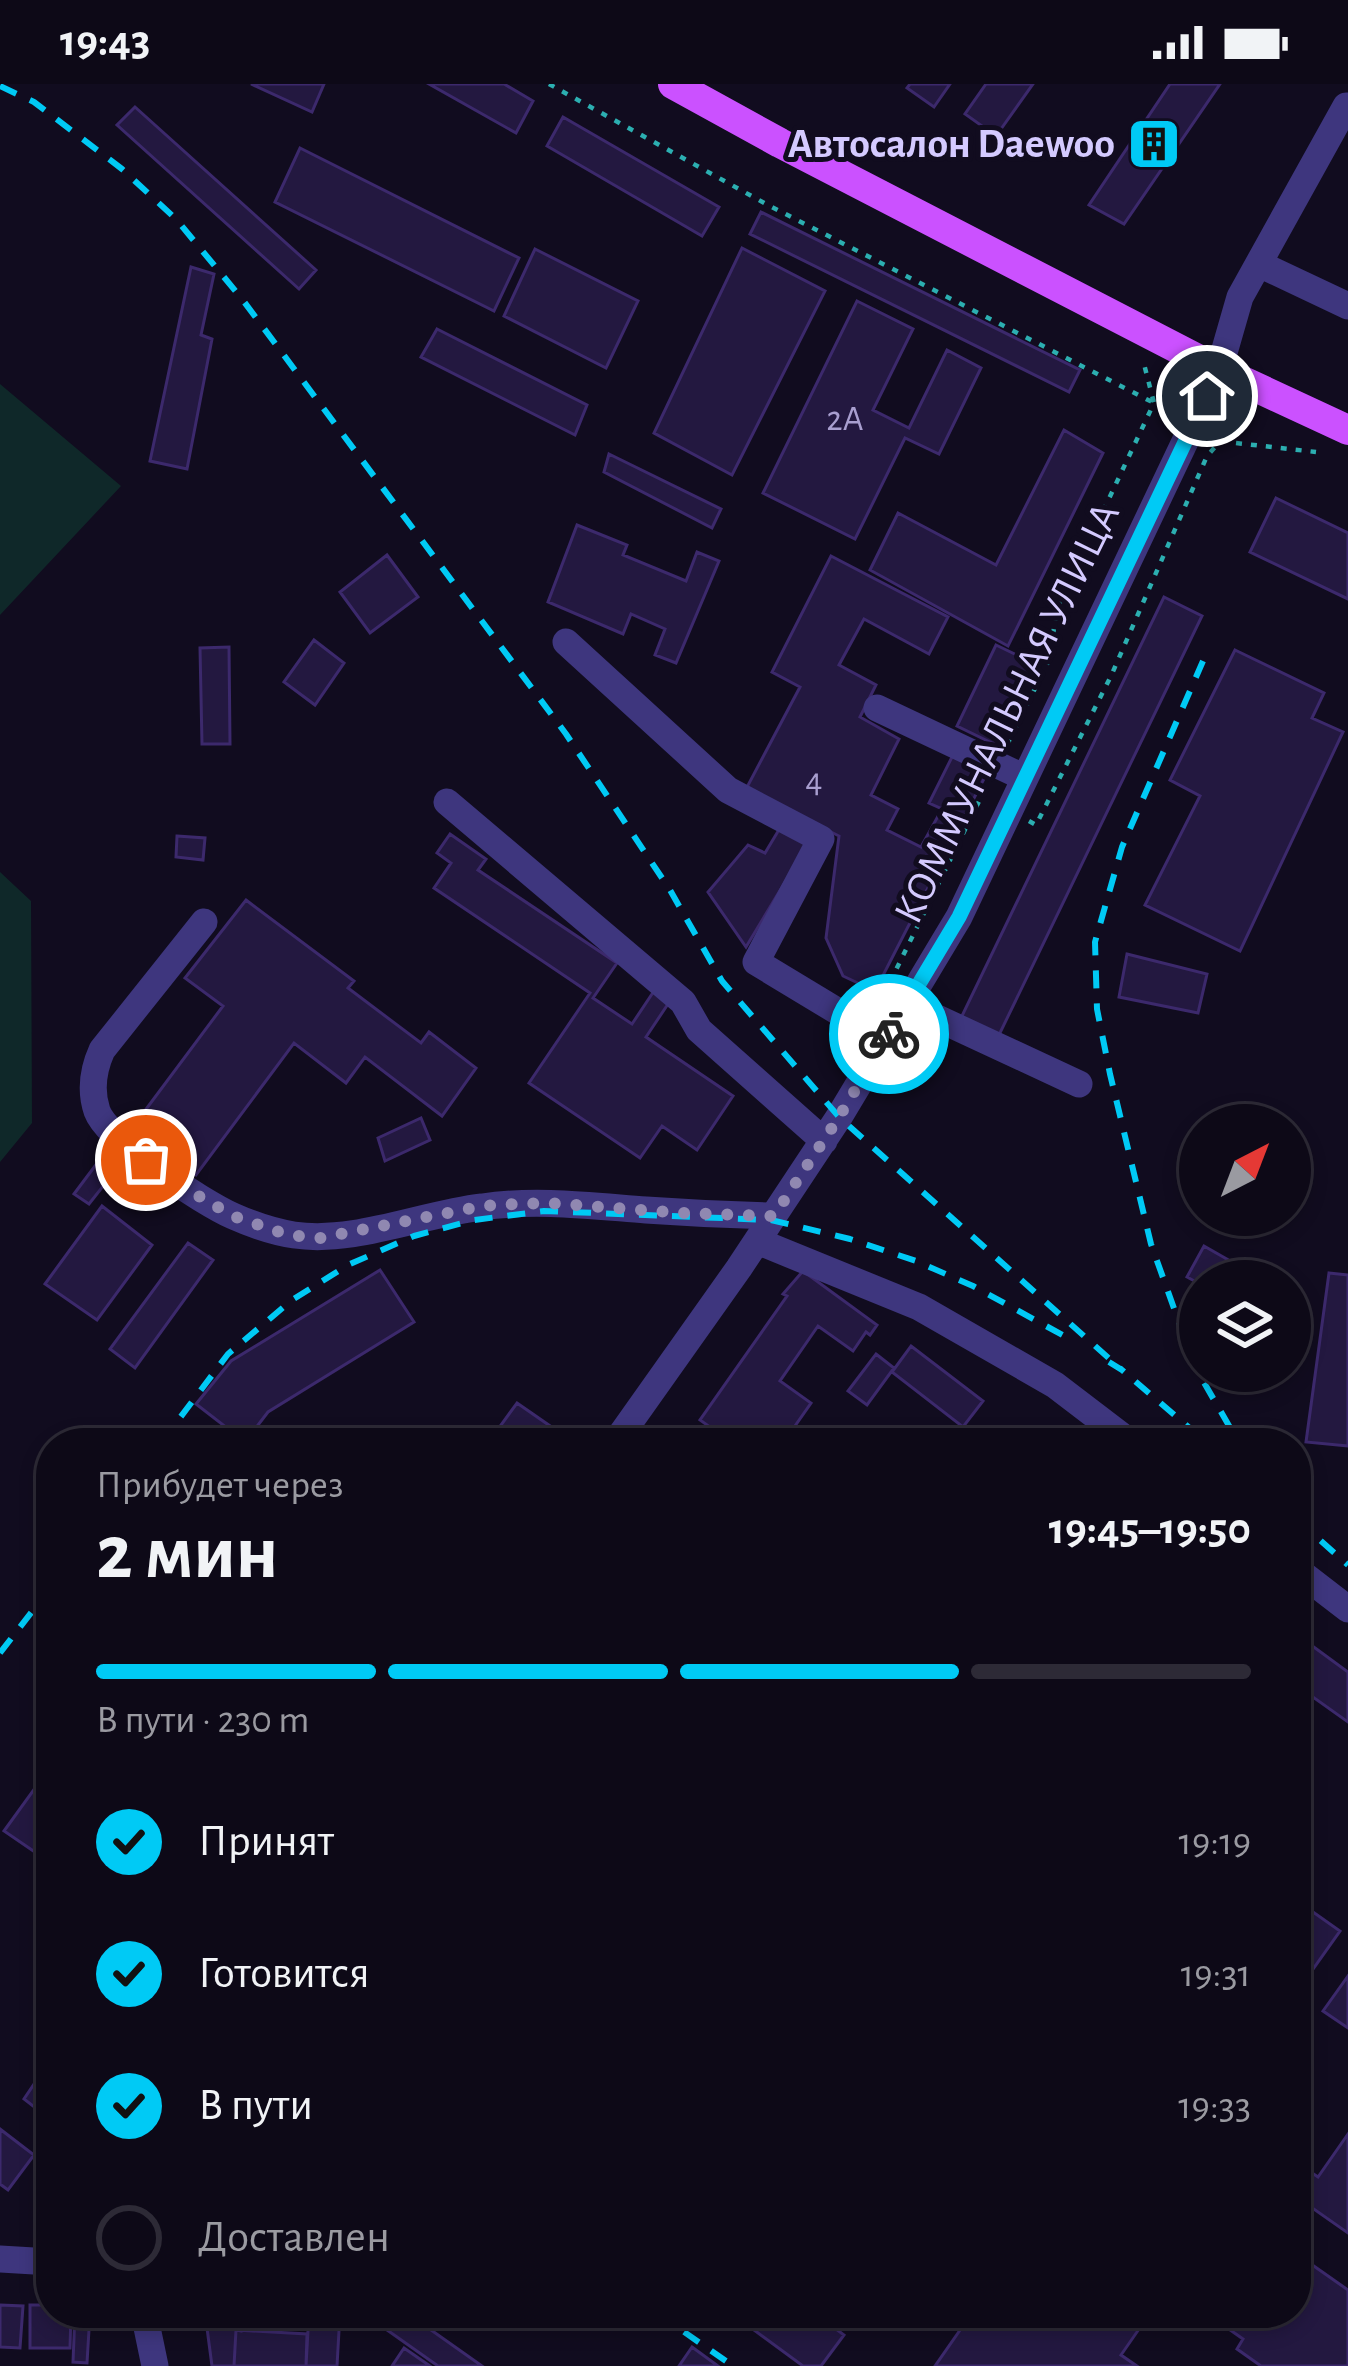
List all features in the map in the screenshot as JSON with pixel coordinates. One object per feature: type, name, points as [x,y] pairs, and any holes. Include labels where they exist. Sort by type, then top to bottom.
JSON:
[{"type":"main road","points":[[673,84],[1219,370],[1348,430]]},
{"type":"street","name":"КОММУНАЛЬНАЯ УЛИЦА","points":[[626,1428],[824,1141],[885,1040],[897,996],[959,917],[1219,370],[1240,297],[1346,106]]},
{"type":"street","points":[[1259,264],[1348,306]]},
{"type":"street","points":[[566,641],[728,790],[821,838],[756,962],[885,1040]]},
{"type":"street","points":[[877,708],[1025,778]]},
{"type":"street","points":[[446,802],[683,1002],[699,1030],[824,1141]]},
{"type":"street","points":[[203,922],[102,1050],[93,1069],[93,1093],[98,1115],[115,1136],[178,1184],[233,1216],[288,1235],[320,1238],[483,1206],[549,1203],[774,1216]]},
{"type":"street","points":[[897,996],[1078,1084]]},
{"type":"street","points":[[757,1241],[919,1307],[1055,1385],[1111,1428]]},
{"type":"street","points":[[1311,1581],[1348,1609]]},
{"type":"street","points":[[0,2259],[36,2261]]},
{"type":"street","points":[[147,2328],[155,2366]]},
{"type":"path","points":[[549,84],[766,203],[1154,403]]},
{"type":"path","points":[[897,996],[997,765],[1049,660],[1057,609],[1154,403],[1144,364]]},
{"type":"path","points":[[1036,825],[1111,676],[1207,457],[1224,437]]},
{"type":"path","points":[[1236,443],[1316,452]]},
{"type":"green space","points":[[0,384],[121,486],[0,615]]},
{"type":"green space","points":[[0,872],[31,901],[32,1123],[0,1162]]},
{"type":"building","points":[[251,84],[324,84],[312,112]]},
{"type":"building","points":[[429,84],[504,84],[533,101],[516,133]]},
{"type":"building","points":[[910,84],[950,84],[934,107],[907,88]]},
{"type":"building","points":[[986,84],[1033,84],[996,136],[965,114]]},
{"type":"building","name":"Автосалон Daewoo","points":[[1170,84],[1220,84],[1124,224],[1089,205]]},
{"type":"building","points":[[135,107],[316,270],[299,289],[117,125]]},
{"type":"building","points":[[563,117],[719,207],[702,236],[547,146]]},
{"type":"building","points":[[300,148],[519,258],[494,311],[275,202]]},
{"type":"building","points":[[761,212],[1080,370],[1069,392],[750,234]]},
{"type":"building","points":[[742,248],[825,291],[732,475],[654,433]]},
{"type":"building","points":[[535,249],[638,301],[606,368],[504,316]]},
{"type":"building","points":[[191,267],[214,274],[201,335],[212,339],[187,469],[150,461]]},
{"type":"building","points":[[857,301],[913,329],[873,410],[909,428],[947,350],[981,368],[939,454],[905,438],[855,539],[763,493]]},
{"type":"building","points":[[437,329],[587,405],[575,435],[421,357]]},
{"type":"building","points":[[1064,430],[1103,453],[1008,646],[870,570],[898,513],[996,565]]},
{"type":"building","points":[[609,454],[721,509],[712,528],[604,472]]},
{"type":"building","points":[[1276,498],[1348,533],[1348,599],[1250,552]]},
{"type":"building","points":[[577,525],[627,545],[623,555],[686,581],[697,552],[719,561],[676,663],[655,655],[665,629],[631,614],[623,634],[548,602]]},
{"type":"building","points":[[387,555],[418,597],[370,633],[340,592]]},
{"type":"building","points":[[831,556],[948,617],[929,654],[864,619],[839,665],[876,685],[860,717],[899,739],[871,795],[898,809],[887,830],[921,847],[942,809],[929,803],[953,755],[987,773],[875,991],[843,976],[826,938],[839,836],[746,789],[800,687],[772,672]]},
{"type":"building","points":[[1164,597],[1202,616],[998,1037],[961,1018]]},
{"type":"building","points":[[314,640],[344,663],[315,705],[284,682]]},
{"type":"building","points":[[996,645],[1033,663],[994,744],[957,726]]},
{"type":"building","points":[[229,647],[230,744],[202,744],[200,648]]},
{"type":"building","points":[[1235,650],[1324,693],[1312,718],[1343,732],[1240,951],[1145,905],[1200,796],[1170,780]]},
{"type":"building","points":[[783,823],[811,839],[746,947],[708,892],[748,845],[765,853]]},
{"type":"building","points":[[450,834],[486,859],[478,870],[617,963],[593,998],[632,1024],[654,991],[670,1001],[646,1037],[733,1096],[697,1150],[662,1126],[640,1158],[529,1083],[590,993],[434,888],[451,863],[437,853]]},
{"type":"building","points":[[177,836],[205,838],[203,860],[176,857]]},
{"type":"building","points":[[246,900],[354,981],[348,988],[421,1043],[429,1032],[476,1068],[442,1116],[365,1057],[346,1083],[294,1043],[196,1175],[132,1128],[223,1006],[185,978]]},
{"type":"building","points":[[1127,954],[1207,974],[1198,1013],[1119,997]]},
{"type":"building","points":[[421,1118],[430,1140],[385,1161],[378,1138]]},
{"type":"building","points":[[104,1154],[119,1166],[89,1204],[74,1194]]},
{"type":"building","points":[[102,1206],[152,1245],[97,1320],[45,1284]]},
{"type":"building","points":[[188,1243],[213,1260],[135,1368],[110,1349]]},
{"type":"building","points":[[1204,1246],[1228,1260],[1196,1260]]},
{"type":"building","points":[[380,1270],[414,1322],[268,1412],[256,1428],[227,1428],[196,1404],[231,1361]]},
{"type":"building","points":[[803,1271],[877,1325],[853,1351],[818,1326],[780,1381],[811,1403],[794,1428],[711,1428],[700,1420],[787,1296],[783,1294]]},
{"type":"building","points":[[1329,1273],[1348,1275],[1348,1446],[1311,1442],[1308,1428]]},
{"type":"building","points":[[911,1346],[983,1401],[963,1427],[892,1372]]},
{"type":"building","points":[[876,1354],[894,1368],[867,1405],[848,1391]]},
{"type":"building","points":[[517,1403],[553,1428],[499,1428]]},
{"type":"building","points":[[1311,1645],[1348,1672],[1348,1722],[1311,1696]]},
{"type":"building","points":[[36,1787],[36,1853],[4,1831]]},
{"type":"building","points":[[1311,1911],[1340,1931],[1311,1972]]},
{"type":"building","points":[[1348,1976],[1348,2028],[1323,2011]]},
{"type":"building","points":[[36,2081],[36,2108],[24,2099]]},
{"type":"building","points":[[0,2129],[34,2155],[8,2190],[0,2184]]},
{"type":"building","points":[[1348,2134],[1348,2233],[1311,2207],[1311,2172],[1318,2177]]},
{"type":"building","points":[[1311,2264],[1348,2290],[1348,2366],[1261,2366],[1237,2349],[1243,2339],[1227,2328],[1311,2328]]},
{"type":"building","points":[[0,2305],[23,2306],[20,2348],[0,2347]]},
{"type":"building","points":[[30,2305],[36,2305],[36,2328],[71,2328],[70,2348],[30,2348]]},
{"type":"building","points":[[74,2328],[89,2328],[87,2363],[73,2362]]},
{"type":"building","points":[[207,2328],[241,2328],[236,2330],[234,2366],[212,2366]]},
{"type":"building","points":[[308,2328],[339,2328],[337,2366],[306,2366]]},
{"type":"building","points":[[384,2328],[428,2328],[482,2366],[438,2366]]},
{"type":"building","points":[[751,2328],[835,2328],[844,2335],[821,2366],[803,2366]]},
{"type":"building","points":[[962,2328],[1140,2328],[1121,2355],[1137,2366],[935,2366]]},
{"type":"building","points":[[236,2330],[307,2334],[306,2366],[234,2366]]},
{"type":"building","points":[[692,2347],[718,2366],[679,2366]]},
{"type":"building","points":[[404,2348],[430,2366],[392,2366]]},
{"type":"railway","points":[[0,86],[34,102],[122,169],[176,219],[242,299],[566,734],[670,890],[722,981],[839,1117],[1122,1370]]},
{"type":"railway","points":[[1203,661],[1122,847],[1095,942],[1097,1009],[1151,1244],[1195,1367],[1230,1428]]},
{"type":"railway","points":[[172,1428],[228,1354],[292,1300],[348,1265],[414,1236],[474,1220],[544,1211],[771,1220],[850,1239],[973,1286],[1068,1338]]},
{"type":"railway","points":[[1109,1362],[1190,1428]]},
{"type":"railway","points":[[1311,1532],[1348,1565]]},
{"type":"railway","points":[[0,1653],[36,1606]]},
{"type":"railway","points":[[679,2328],[733,2366]]},
{"type":"way so far","points":[[146,1160],[233,1216],[288,1235],[320,1238],[483,1206],[516,1204],[774,1216],[889,1034]]},
{"type":"place","name":"Автосалон Daewoo","points":[[1154,144]]},
{"type":"route","points":[[889,1034],[959,917],[1207,396]]}]
